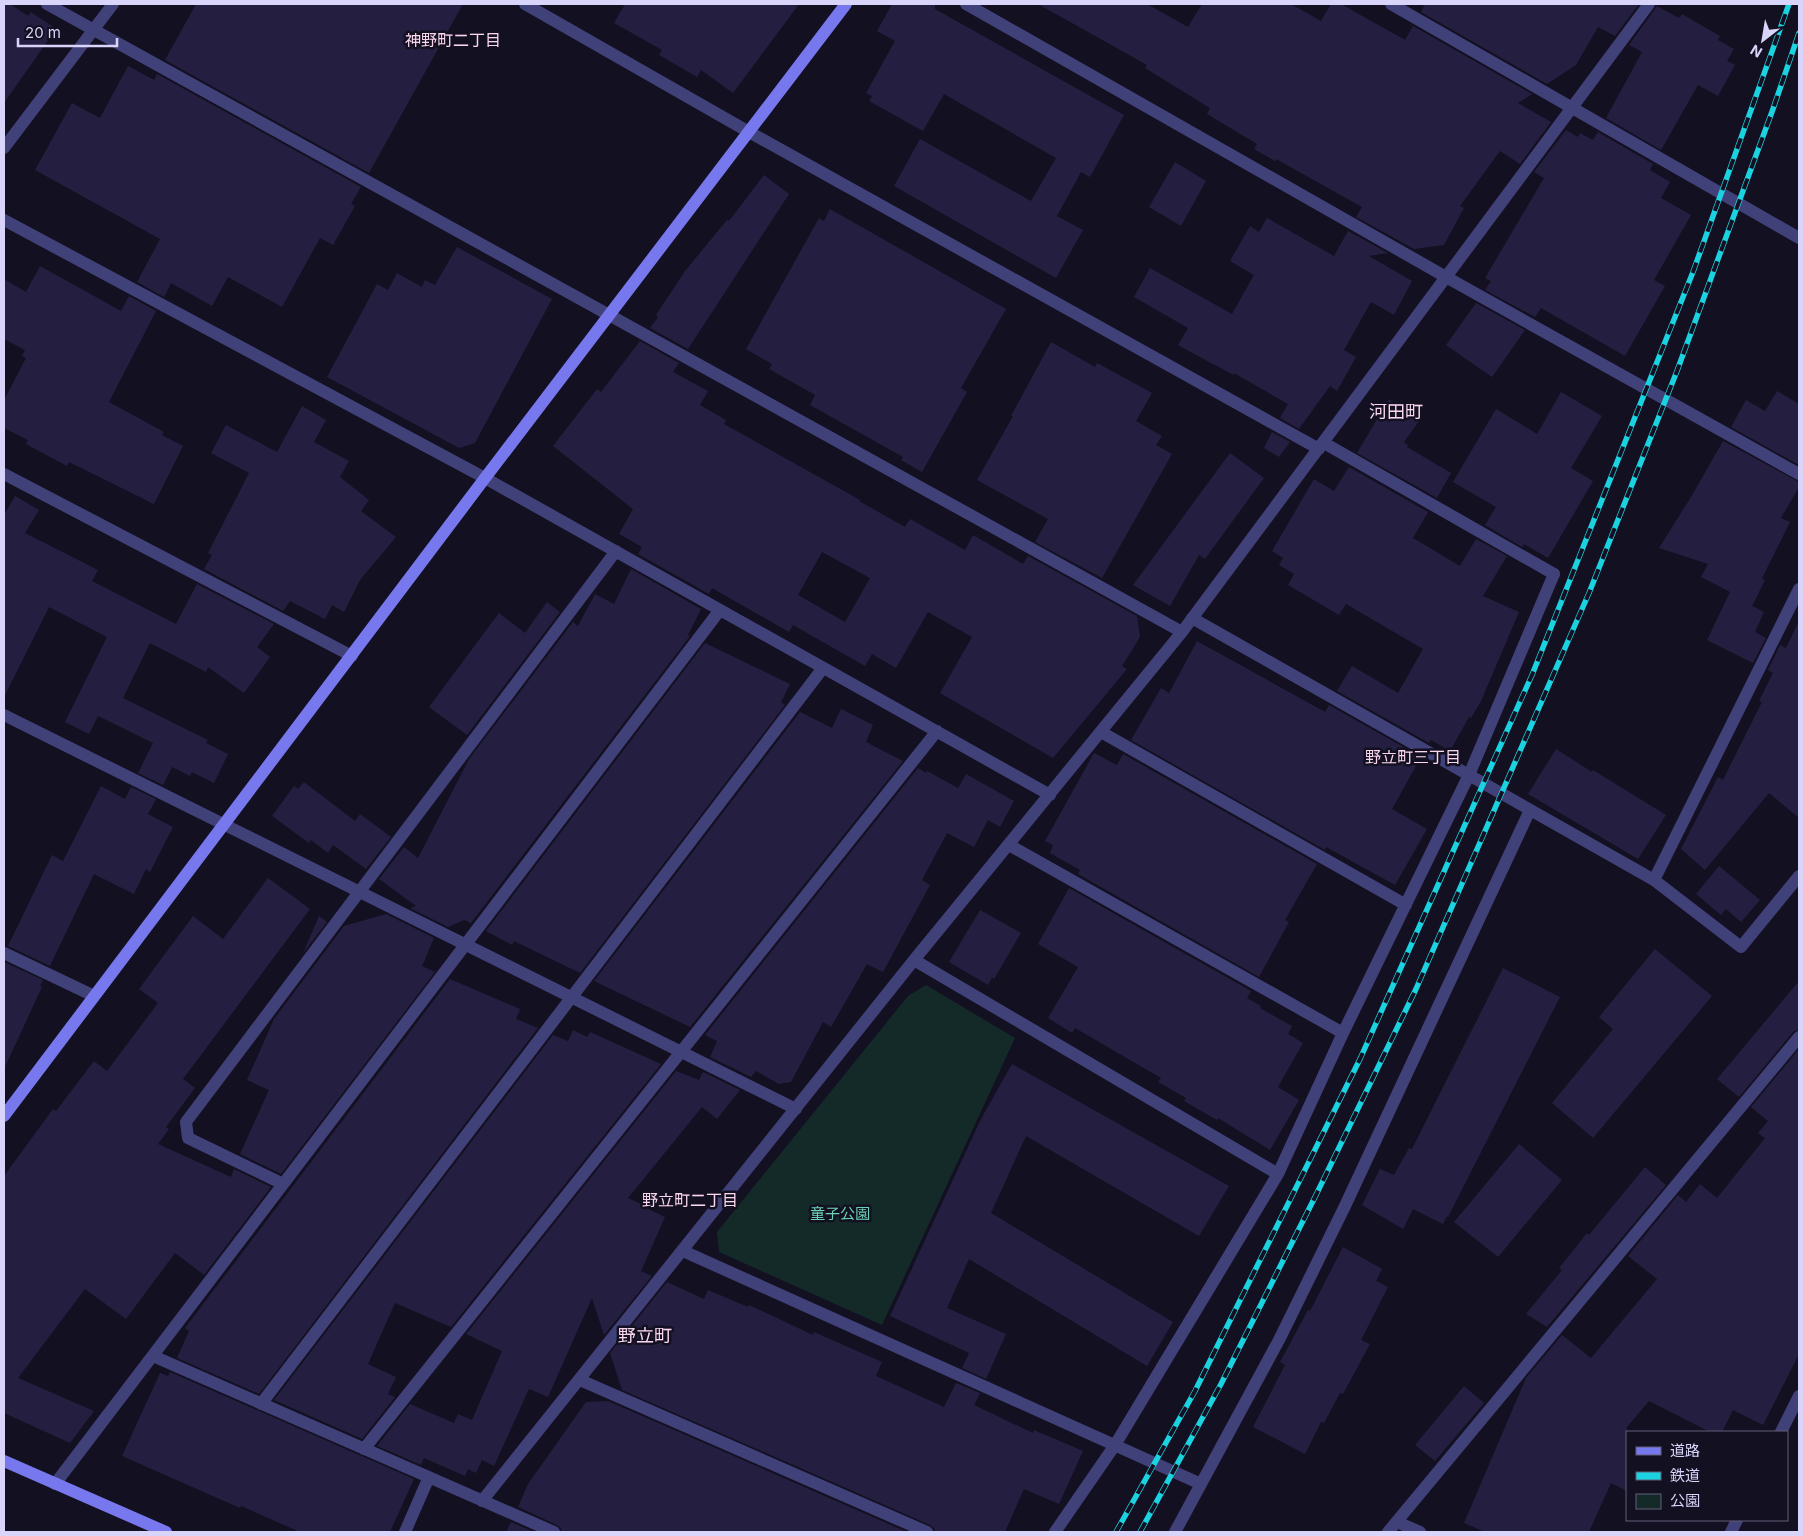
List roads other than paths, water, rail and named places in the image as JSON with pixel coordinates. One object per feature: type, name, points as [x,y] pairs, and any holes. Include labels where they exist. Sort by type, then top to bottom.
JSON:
[{"type":"street","points":[[47,4],[1182,632]]},
{"type":"street","points":[[4,148],[113,4]]},
{"type":"street","points":[[525,4],[749,132],[1554,574],[1469,775],[1278,1174],[1115,1445],[1055,1532]]},
{"type":"street","points":[[4,1116],[485,478],[846,4]]},
{"type":"street","points":[[966,4],[1446,277],[1799,474]]},
{"type":"street","points":[[1391,4],[1799,238]]},
{"type":"street","points":[[482,1501],[683,1252],[914,960],[1182,632],[1649,4]]},
{"type":"street","points":[[4,220],[485,478],[1050,795]]},
{"type":"street","points":[[4,474],[352,656]]},
{"type":"street","points":[[283,1184],[188,1138],[186,1122],[616,551]]},
{"type":"street","points":[[1654,880],[1799,589]]},
{"type":"street","points":[[55,1484],[720,610]]},
{"type":"street","points":[[1192,618],[1654,880],[1741,947],[1799,876]]},
{"type":"street","points":[[261,1404],[823,668]]},
{"type":"street","points":[[4,715],[796,1109]]},
{"type":"street","points":[[364,1449],[937,731]]},
{"type":"street","points":[[1101,732],[1406,905]]},
{"type":"street","points":[[1175,1532],[1279,1340],[1341,1215],[1530,810]]},
{"type":"street","points":[[1009,845],[1344,1033]]},
{"type":"street","points":[[4,952],[94,996]]},
{"type":"street","points":[[914,960],[1278,1174]]},
{"type":"street","points":[[1388,1532],[1799,1038]]},
{"type":"street","points":[[683,1252],[1201,1484]]},
{"type":"street","points":[[152,1356],[554,1532]]},
{"type":"street","points":[[580,1380],[927,1532]]},
{"type":"street","points":[[1782,1431],[1799,1396]]},
{"type":"street","points":[[4,1461],[166,1532]]},
{"type":"street","points":[[405,1532],[429,1477]]},
{"type":"street","points":[[1397,1522],[1420,1532]]},
{"type":"railway","points":[[1116,1532],[1195,1391],[1360,1059],[1532,675],[1693,272],[1789,4]]},
{"type":"railway","points":[[1140,1532],[1221,1384],[1316,1195],[1416,989],[1589,593],[1677,371],[1799,33]]},
{"type":"district","name":"神野町二丁目","points":[[453,40]]},
{"type":"district","name":"河田町","points":[[1396,412]]},
{"type":"district","name":"野立町三丁目","points":[[1413,757]]},
{"type":"district","name":"野立町二丁目","points":[[690,1200]]},
{"type":"district","name":"野立町","points":[[645,1336]]},
{"type":"park label","name":"童子公園","points":[[840,1214]]}]
